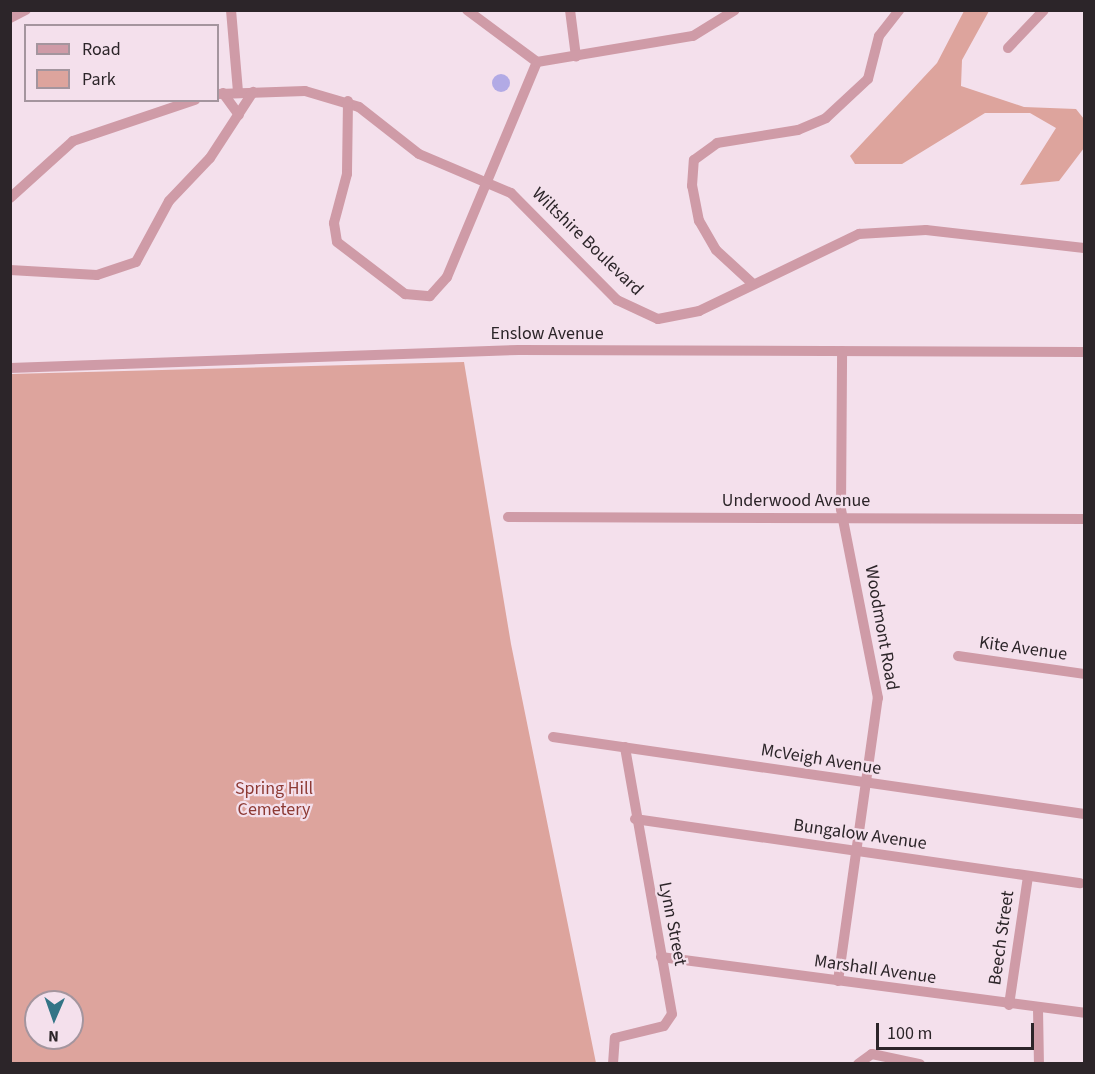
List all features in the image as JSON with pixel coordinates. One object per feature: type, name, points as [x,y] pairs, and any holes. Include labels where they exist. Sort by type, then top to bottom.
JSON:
[{"type":"street","points":[[10,18],[26,10]]},
{"type":"street","points":[[231,10],[238,92]]},
{"type":"street","points":[[467,10],[537,62],[693,36],[735,10]]},
{"type":"street","points":[[570,10],[576,57]]},
{"type":"street","points":[[753,284],[716,250],[699,221],[692,186],[694,160],[717,142],[798,130],[826,118],[867,79],[879,36],[899,10]]},
{"type":"street","points":[[1008,48],[1044,10]]},
{"type":"street","points":[[348,101],[347,174],[334,233],[344,251],[405,294],[430,296],[442,285],[489,182],[537,62]]},
{"type":"street","name":"Wiltshire Boulevard","points":[[220,94],[238,92],[320,93],[348,101],[419,154],[489,182],[522,200],[635,312],[658,319],[684,317],[846,237],[876,232],[926,230],[1084,248]]},
{"type":"street","points":[[10,270],[97,275],[128,267],[144,254],[169,201],[210,158],[253,92]]},
{"type":"street","points":[[220,94],[239,115]]},
{"type":"street","points":[[10,198],[73,141],[189,102]]},
{"type":"street","name":"Enslow Avenue","points":[[10,368],[488,351],[1084,352]]},
{"type":"street","name":"Woodmont Road","points":[[838,981],[867,783],[877,692],[843,518],[842,351]]},
{"type":"street","name":"Underwood Avenue","points":[[507,517],[1084,519]]},
{"type":"street","name":"Kite Avenue","points":[[958,656],[1084,674]]},
{"type":"street","name":"McVeigh Avenue","points":[[553,737],[1084,814]]},
{"type":"street","name":"Lynn Street","points":[[613,1064],[615,1038],[671,1020],[635,819],[625,747]]},
{"type":"street","name":"Bungalow Avenue","points":[[635,819],[1080,883]]},
{"type":"street","name":"Beech Street","points":[[1009,1005],[1028,876]]},
{"type":"street","name":"Marshall Avenue","points":[[661,957],[1038,1010],[1084,1013]]},
{"type":"street","points":[[1038,1010],[1038,1064]]},
{"type":"street","points":[[858,1064],[872,1054],[920,1064]]},
{"type":"green space","points":[[964,11],[989,11],[962,60],[961,86],[1024,107],[1076,109],[1084,119],[1084,148],[1059,181],[1020,185],[1056,128],[1030,113],[985,113],[902,164],[855,164],[850,156],[937,63]]},
{"type":"green space","name":"Spring Hill Cemetery","points":[[464,362],[511,644],[596,1063],[11,1063],[11,374]]},
{"type":"shaded area","points":[[501,74],[507,77],[510,83],[507,89],[501,92],[495,89],[492,83],[495,77]]}]
